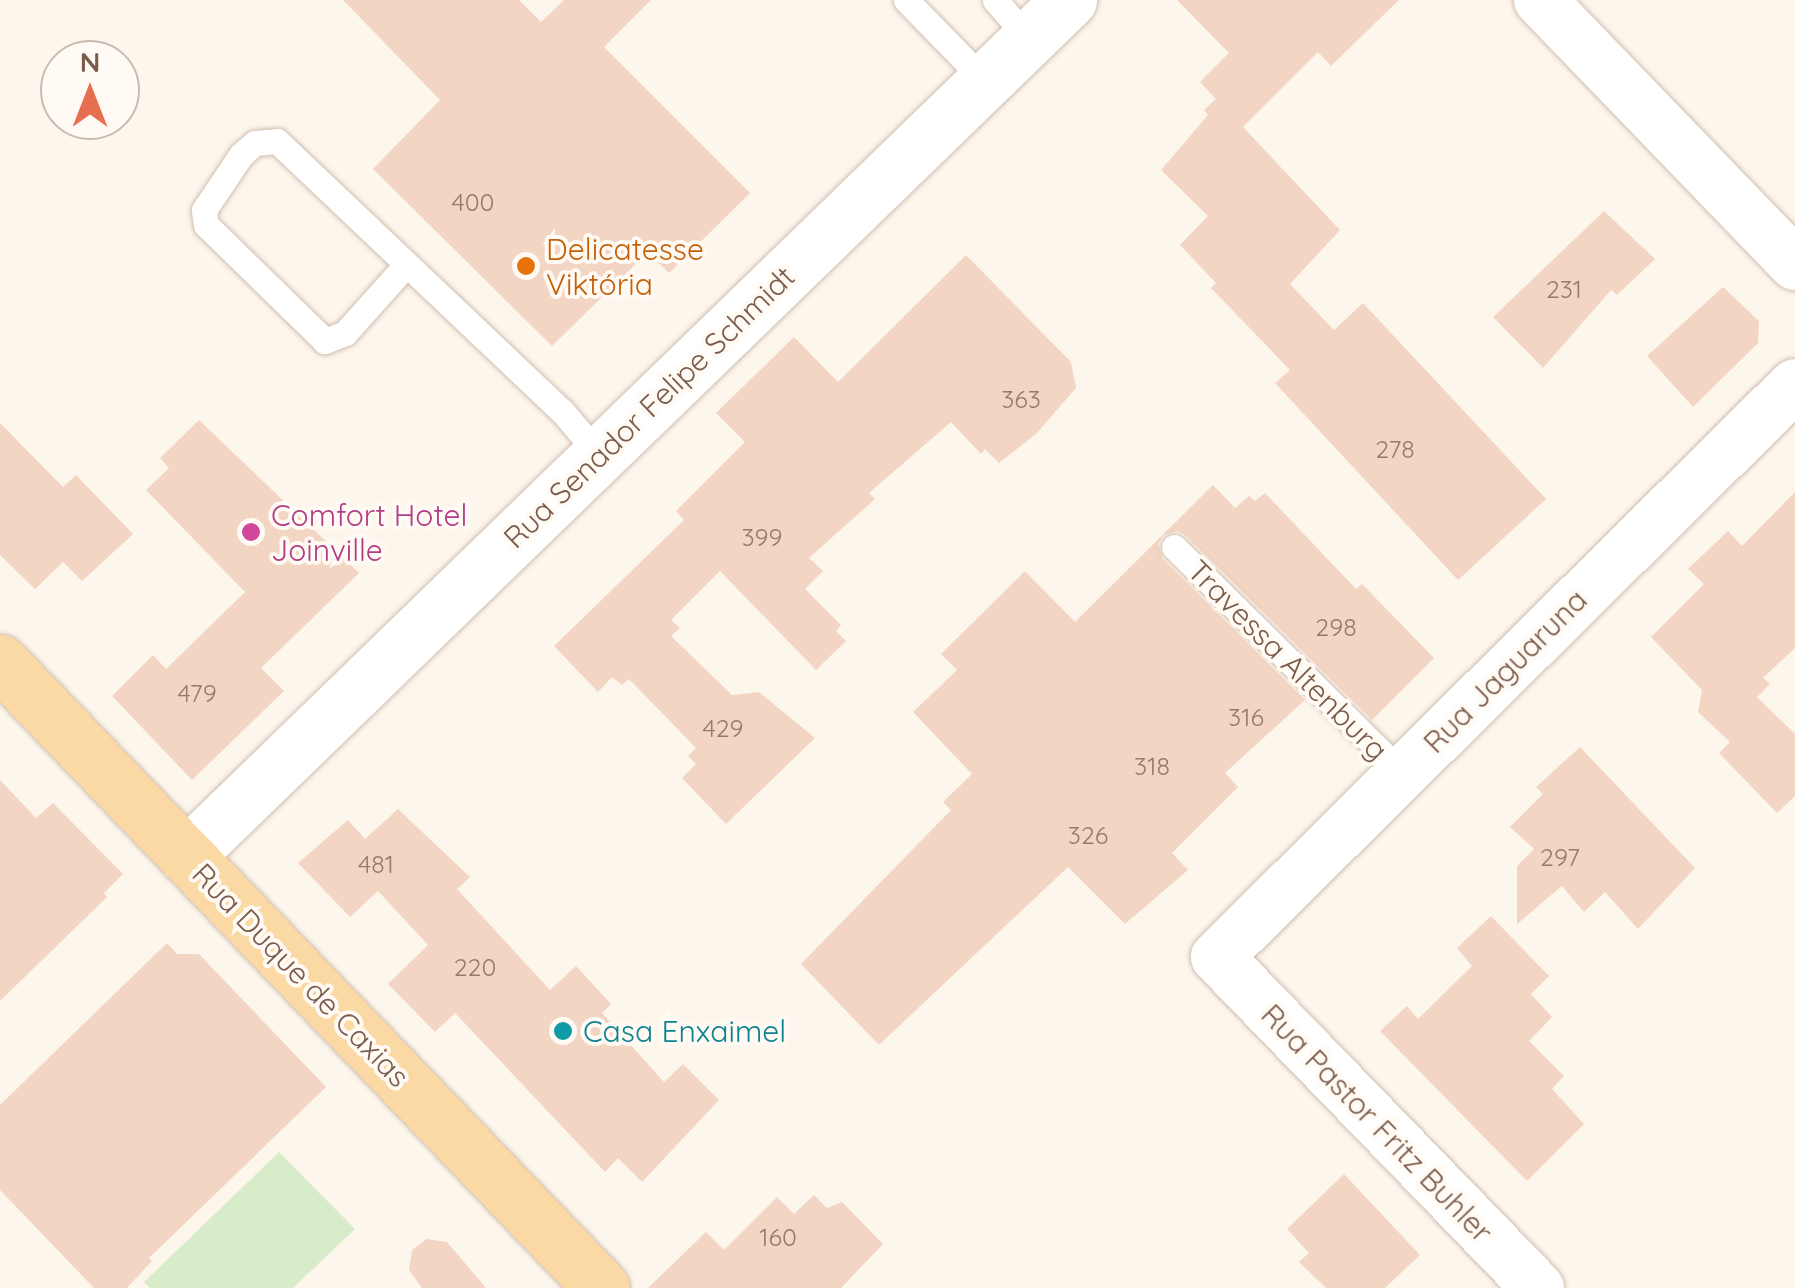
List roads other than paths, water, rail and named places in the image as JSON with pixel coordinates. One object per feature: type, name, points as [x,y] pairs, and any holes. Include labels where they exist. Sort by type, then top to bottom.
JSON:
[{"type":"main road","name":"Rua Senador Felipe Schmidt","points":[[186,856],[986,82],[1012,19],[1069,0]]},
{"type":"main road","name":"Rua Duque de Caxias","points":[[0,662],[602,1288]]},
{"type":"street","points":[[1550,3],[1795,264]]},
{"type":"street","name":"Rua Jaguaruna","points":[[1216,957],[1795,385]]},
{"type":"street","name":"Rua Pastor Fritz Buhler","points":[[1216,957],[1538,1288]]},
{"type":"lane","points":[[906,0],[986,82]]},
{"type":"lane","points":[[405,266],[345,333],[325,340],[206,225],[204,210],[240,154],[256,143],[277,141],[562,411],[600,456]]},
{"type":"lane","name":"Travessa Altenburg","points":[[1174,546],[1402,773]]},
{"type":"place","name":"Delicatesse Viktória","points":[[526,266]]},
{"type":"place","name":"Comfort Hotel Joinville","points":[[251,532]]},
{"type":"place","name":"Casa Enxaimel","points":[[563,1031]]}]
